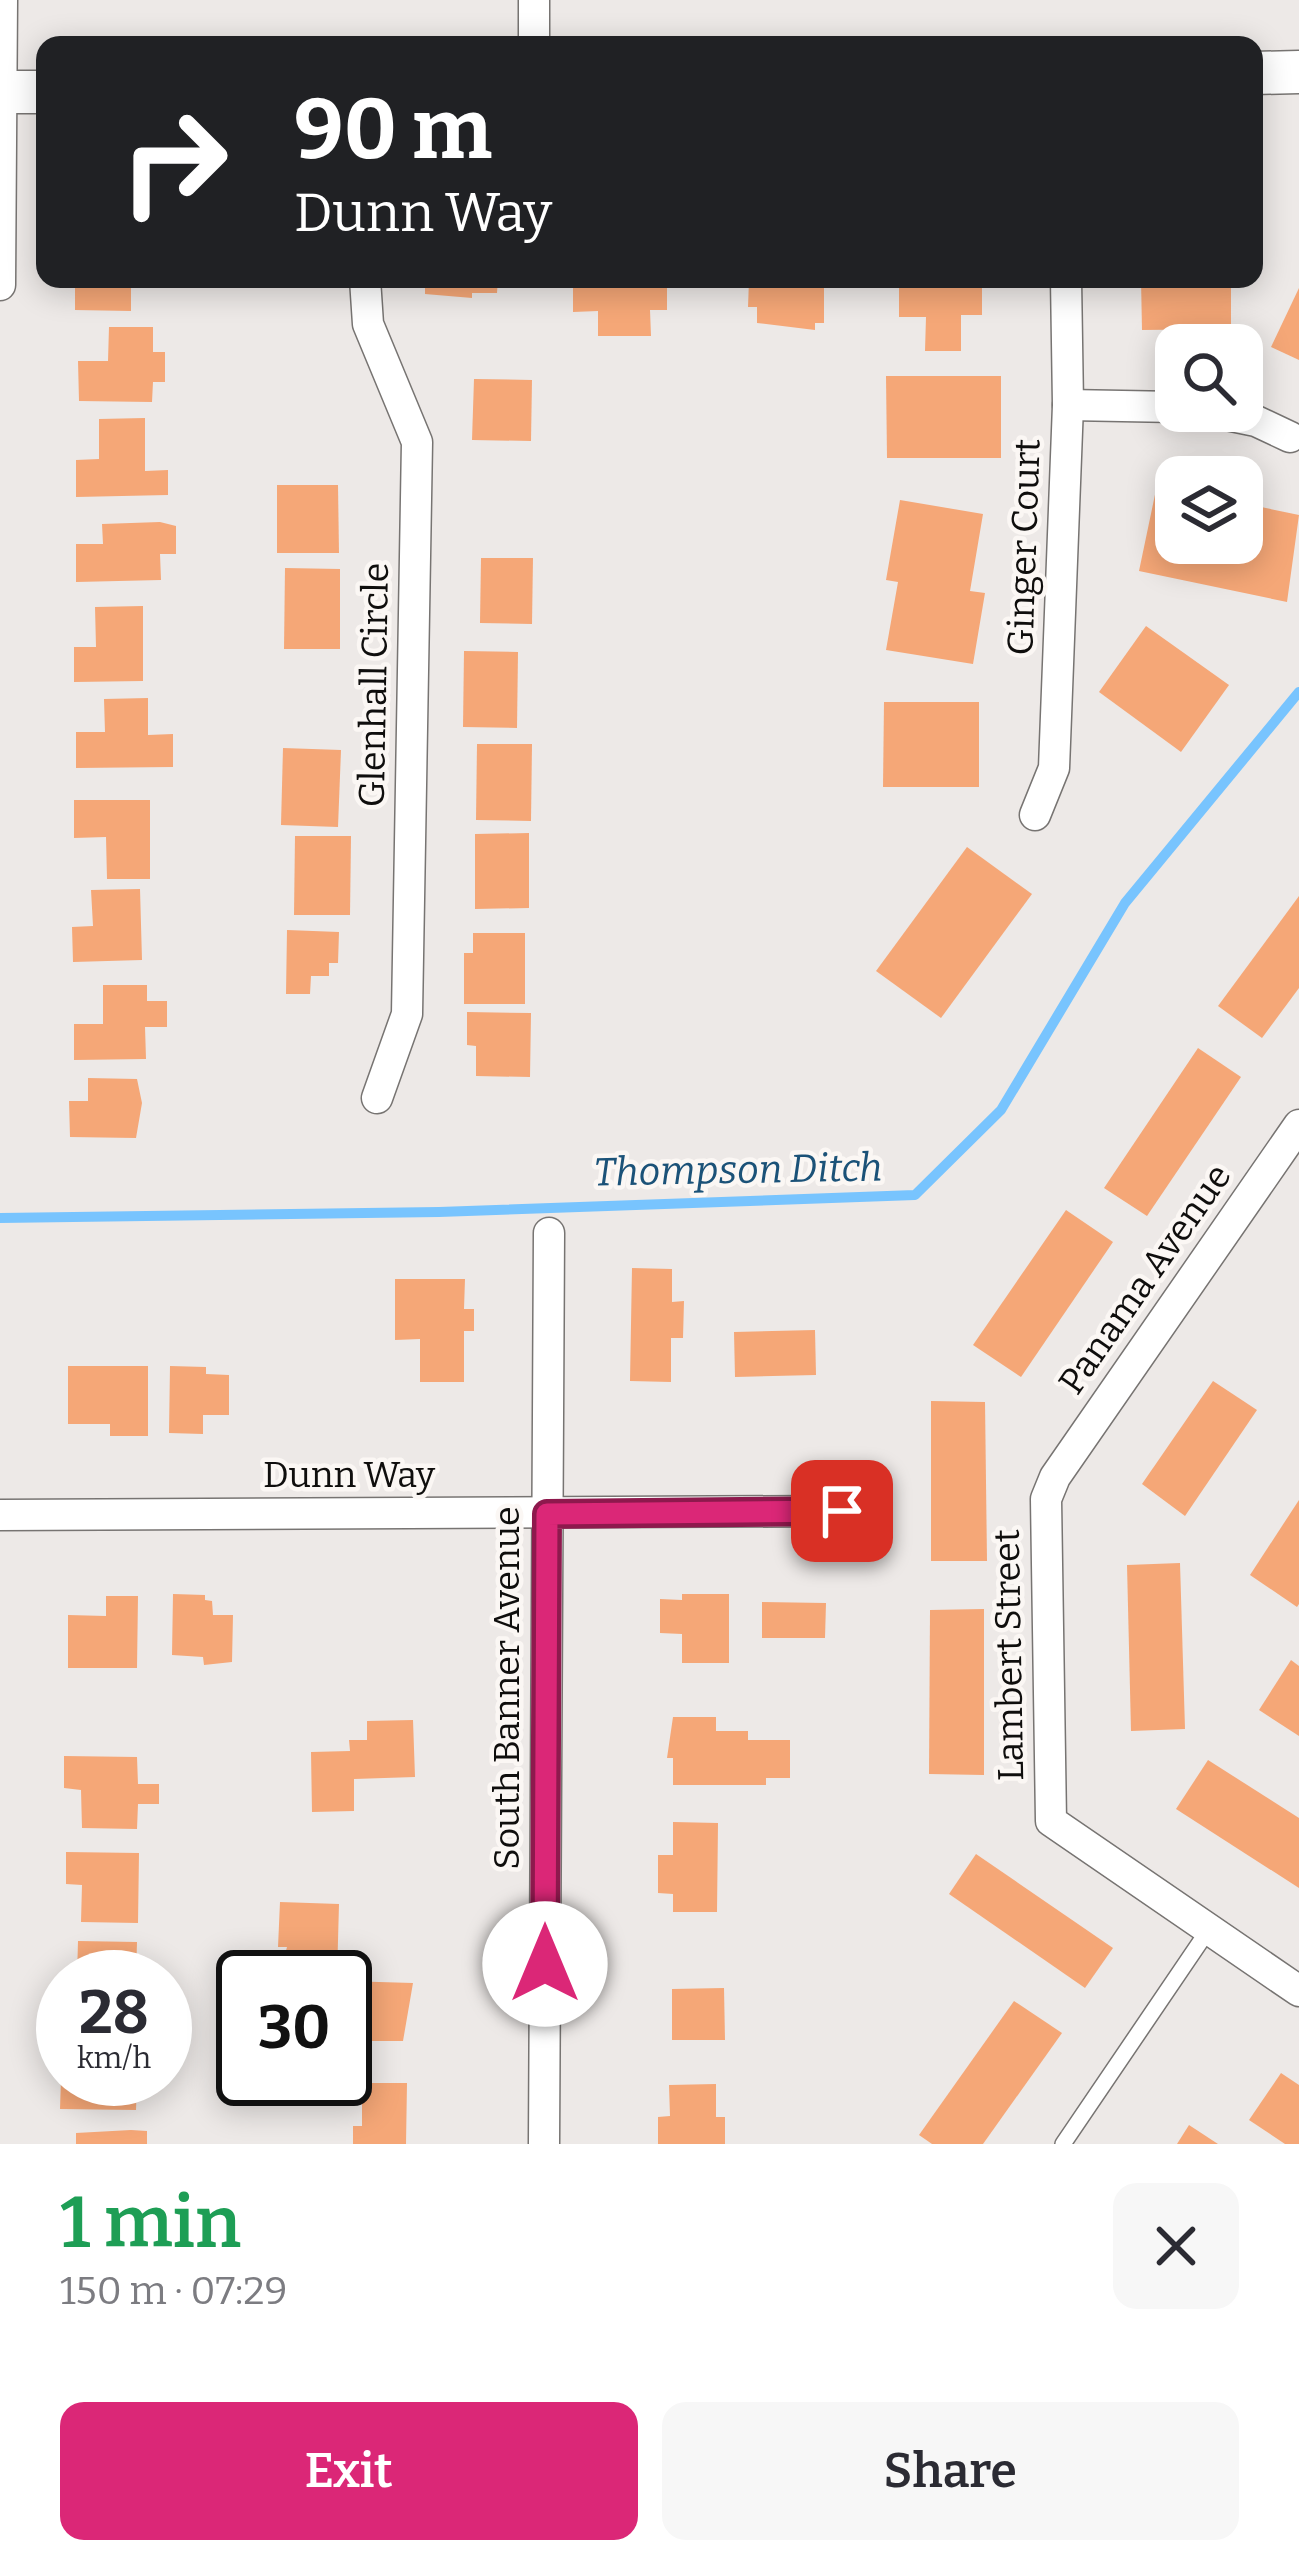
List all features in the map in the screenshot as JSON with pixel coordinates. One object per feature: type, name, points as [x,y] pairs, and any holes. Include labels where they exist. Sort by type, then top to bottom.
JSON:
[{"type":"street","points":[[0,285],[2,0]]},
{"type":"street","points":[[534,0],[534,36]]},
{"type":"street","points":[[1263,73],[1299,72]]},
{"type":"street","points":[[0,92],[36,92]]},
{"type":"street","name":"Glenhall Circle","points":[[366,288],[368,324],[417,442],[407,1014],[377,1098]]},
{"type":"street","name":"Ginger Court","points":[[1035,815],[1054,768],[1068,405],[1066,288]]},
{"type":"street","points":[[1068,405],[1155,407]]},
{"type":"street","points":[[1263,424],[1290,436]]},
{"type":"street","name":"Panama Avenue","points":[[1055,1477],[1299,1125]]},
{"type":"street","name":"South Banner Avenue","points":[[544,2144],[549,1233]]},
{"type":"street","name":"Lambert Street","points":[[1055,1477],[1046,1499],[1051,1821],[1299,1991]]},
{"type":"street","name":"Dunn Way","points":[[0,1515],[842,1511]]},
{"type":"lane","points":[[1063,2144],[1209,1929]]},
{"type":"building","points":[[75,288],[131,288],[131,311],[75,310]]},
{"type":"building","points":[[425,288],[497,288],[497,293],[472,293],[472,298],[425,294]]},
{"type":"building","points":[[573,288],[667,288],[667,310],[650,310],[651,336],[598,336],[598,311],[573,312]]},
{"type":"building","points":[[749,288],[824,288],[824,323],[815,323],[815,330],[757,323],[757,307],[748,307]]},
{"type":"building","points":[[899,288],[982,288],[982,315],[961,315],[961,351],[925,351],[926,317],[899,317]]},
{"type":"building","points":[[1141,288],[1231,288],[1231,324],[1155,324],[1155,330],[1142,330]]},
{"type":"building","points":[[1299,288],[1299,360],[1271,347]]},
{"type":"building","points":[[109,327],[153,327],[153,352],[165,352],[165,382],[153,382],[152,402],[79,401],[78,361],[108,361]]},
{"type":"building","points":[[886,376],[1001,376],[1001,458],[887,458]]},
{"type":"building","points":[[474,379],[532,380],[531,441],[472,440]]},
{"type":"building","points":[[145,418],[145,471],[168,470],[168,495],[76,497],[76,460],[99,459],[99,419]]},
{"type":"building","points":[[277,485],[338,485],[339,553],[277,553]]},
{"type":"building","points":[[1155,495],[1155,564],[1263,564],[1263,507],[1299,515],[1287,602],[1139,571]]},
{"type":"building","points":[[900,500],[983,514],[970,591],[985,593],[973,664],[886,650],[898,582],[886,580]]},
{"type":"building","points":[[102,524],[176,526],[176,554],[160,554],[161,580],[76,582],[76,544],[103,544]]},
{"type":"building","points":[[481,558],[533,558],[532,624],[480,623]]},
{"type":"building","points":[[285,568],[340,569],[340,649],[284,649]]},
{"type":"building","points":[[143,606],[143,681],[74,682],[74,647],[96,647],[95,607]]},
{"type":"building","points":[[1146,626],[1229,685],[1181,752],[1099,692]]},
{"type":"building","points":[[464,651],[518,652],[517,728],[463,727]]},
{"type":"building","points":[[148,698],[148,735],[173,734],[173,767],[76,768],[76,732],[105,732],[104,699]]},
{"type":"building","points":[[884,702],[979,702],[979,787],[883,787]]},
{"type":"building","points":[[477,744],[532,744],[531,821],[476,820]]},
{"type":"building","points":[[283,748],[341,750],[338,827],[281,825]]},
{"type":"building","points":[[74,800],[150,800],[150,879],[107,879],[106,837],[74,838]]},
{"type":"building","points":[[529,833],[529,908],[475,909],[475,834]]},
{"type":"building","points":[[295,836],[351,836],[350,915],[294,915]]},
{"type":"building","points":[[967,847],[1032,894],[941,1018],[876,971]]},
{"type":"building","points":[[140,889],[142,960],[73,962],[72,927],[93,926],[91,890]]},
{"type":"building","points":[[1299,896],[1299,988],[1262,1038],[1218,1006]]},
{"type":"building","points":[[287,930],[339,932],[338,963],[329,963],[329,976],[311,976],[310,994],[286,994]]},
{"type":"building","points":[[473,933],[525,933],[525,1004],[464,1004],[464,953],[473,953]]},
{"type":"building","points":[[103,985],[147,985],[147,1001],[167,1001],[167,1027],[145,1027],[146,1059],[74,1060],[74,1024],[103,1024]]},
{"type":"building","points":[[467,1012],[531,1013],[530,1077],[476,1076],[476,1046],[467,1045]]},
{"type":"building","points":[[1198,1048],[1241,1077],[1147,1216],[1104,1188]]},
{"type":"building","points":[[88,1078],[137,1079],[142,1103],[136,1138],[70,1137],[69,1101],[88,1101]]},
{"type":"building","points":[[1066,1210],[1113,1242],[1021,1377],[973,1345]]},
{"type":"building","points":[[632,1268],[672,1269],[672,1302],[684,1301],[683,1338],[671,1338],[671,1382],[630,1381]]},
{"type":"building","points":[[395,1279],[465,1279],[464,1309],[474,1309],[474,1331],[464,1331],[464,1382],[420,1382],[420,1339],[395,1340]]},
{"type":"building","points":[[815,1330],[816,1375],[735,1377],[734,1332]]},
{"type":"building","points":[[68,1366],[148,1366],[148,1436],[110,1436],[110,1424],[68,1424]]},
{"type":"building","points":[[170,1366],[206,1367],[206,1374],[229,1375],[229,1415],[203,1415],[203,1434],[169,1433]]},
{"type":"building","points":[[1213,1381],[1257,1410],[1185,1516],[1142,1484]]},
{"type":"building","points":[[931,1401],[985,1402],[987,1561],[931,1561]]},
{"type":"building","points":[[1299,1500],[1299,1604],[1297,1607],[1250,1575]]},
{"type":"building","points":[[1180,1563],[1185,1729],[1131,1731],[1127,1565]]},
{"type":"building","points":[[173,1594],[205,1595],[205,1600],[212,1601],[213,1615],[233,1615],[232,1662],[204,1665],[203,1657],[172,1655]]},
{"type":"building","points":[[682,1594],[729,1594],[729,1663],[682,1663],[682,1634],[660,1633],[660,1599],[682,1600]]},
{"type":"building","points":[[106,1596],[138,1596],[137,1668],[68,1668],[68,1615],[106,1616]]},
{"type":"building","points":[[762,1602],[826,1603],[825,1638],[762,1638]]},
{"type":"building","points":[[984,1609],[984,1775],[929,1774],[930,1610]]},
{"type":"building","points":[[1291,1660],[1299,1666],[1299,1736],[1259,1710]]},
{"type":"building","points":[[673,1717],[716,1717],[716,1731],[748,1731],[748,1740],[790,1740],[790,1778],[766,1778],[766,1785],[673,1785],[673,1758],[667,1758]]},
{"type":"building","points":[[413,1720],[415,1777],[354,1779],[354,1811],[312,1812],[311,1752],[350,1751],[349,1740],[367,1740],[367,1721]]},
{"type":"building","points":[[64,1756],[137,1757],[138,1784],[159,1784],[159,1804],[138,1804],[137,1829],[82,1828],[81,1790],[64,1788]]},
{"type":"building","points":[[1208,1760],[1299,1818],[1299,1888],[1176,1809]]},
{"type":"building","points":[[673,1822],[718,1823],[717,1912],[673,1912],[673,1894],[658,1893],[658,1855],[673,1855]]},
{"type":"building","points":[[66,1852],[139,1853],[138,1923],[81,1922],[82,1885],[66,1884]]},
{"type":"building","points":[[976,1854],[1113,1948],[1085,1988],[949,1894]]},
{"type":"building","points":[[280,1902],[339,1904],[338,1950],[278,1947]]},
{"type":"building","points":[[78,1941],[137,1942],[137,1950],[78,1950]]},
{"type":"building","points":[[372,1982],[413,1983],[403,2041],[372,2041]]},
{"type":"building","points":[[724,1988],[725,2040],[672,2040],[672,1989]]},
{"type":"building","points":[[1014,2001],[1062,2033],[983,2144],[932,2144],[919,2135]]},
{"type":"building","points":[[1281,2073],[1299,2085],[1299,2144],[1285,2144],[1249,2120]]},
{"type":"building","points":[[372,2083],[407,2083],[406,2144],[353,2144],[353,2126],[362,2126],[362,2106],[372,2106]]},
{"type":"building","points":[[716,2084],[716,2117],[725,2117],[725,2144],[658,2144],[658,2117],[670,2116],[669,2085]]},
{"type":"building","points":[[60,2106],[136,2106],[136,2110]]},
{"type":"building","points":[[1189,2125],[1218,2144],[1177,2144]]},
{"type":"building","points":[[147,2131],[147,2144],[76,2144],[76,2133]]},
{"type":"waterway","name":"Thompson Ditch","points":[[0,1218],[439,1212],[915,1195],[1001,1110],[1125,903],[1299,692]]},
{"type":"route","points":[[545,1964],[547,1514],[842,1511]]}]
